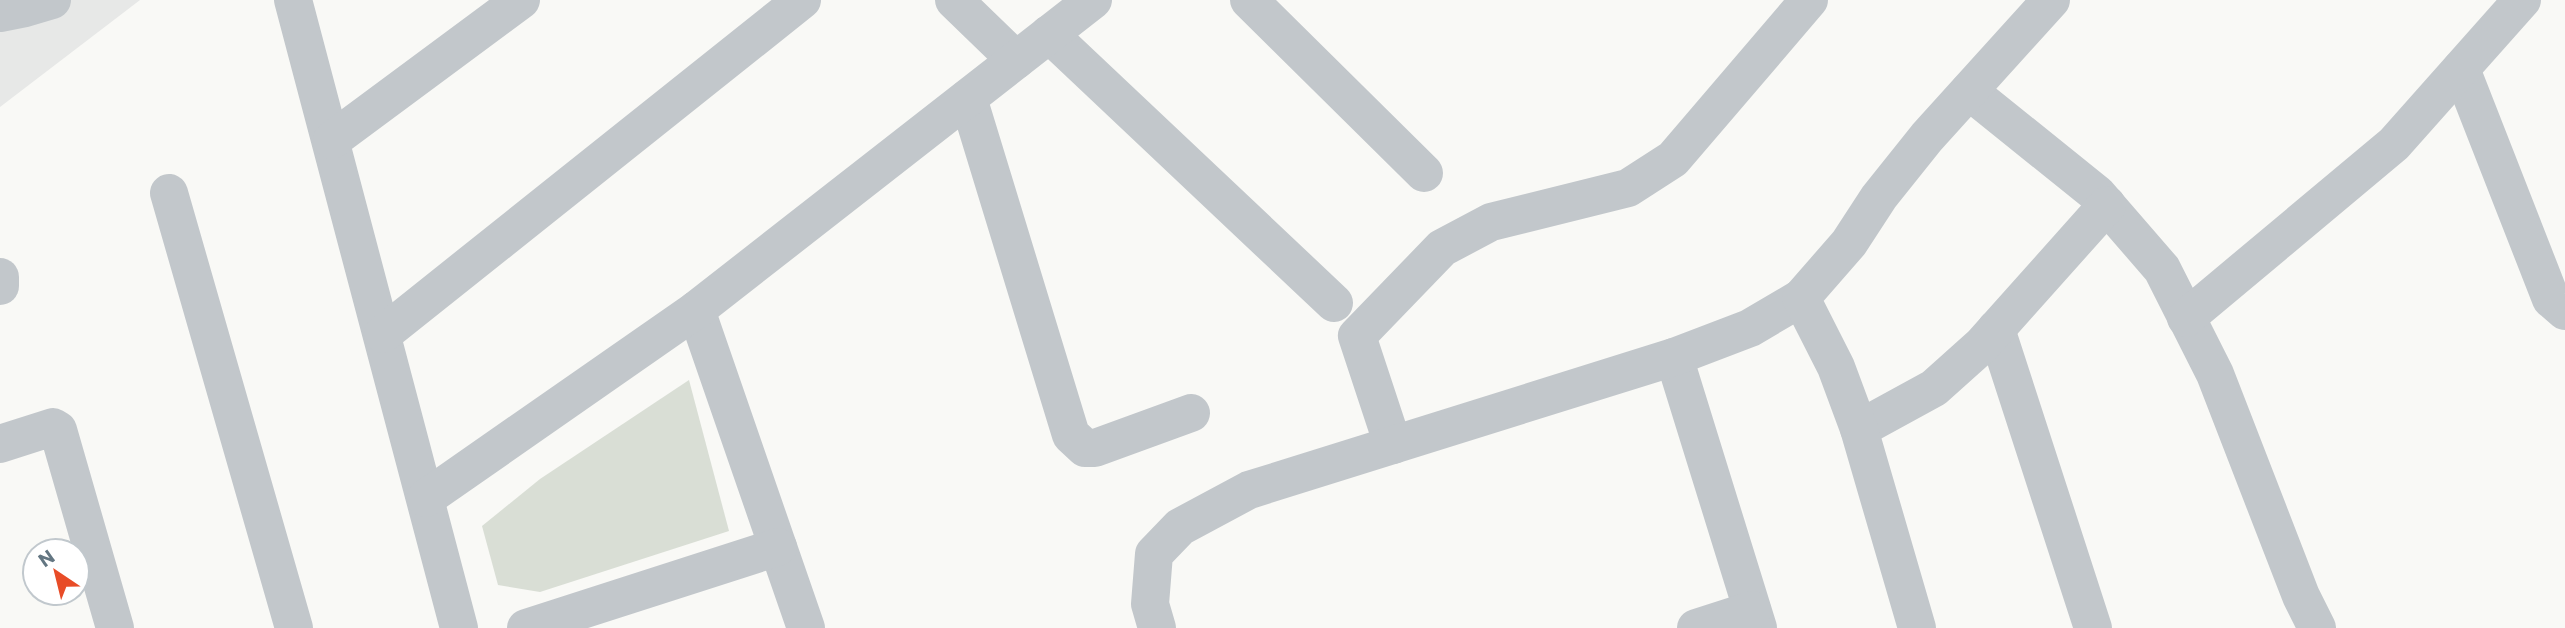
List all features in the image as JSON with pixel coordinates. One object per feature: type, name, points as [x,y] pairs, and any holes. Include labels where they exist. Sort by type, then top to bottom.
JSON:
[{"type":"street","points":[[0,13],[52,0]]},
{"type":"street","points":[[293,0],[459,628]]},
{"type":"street","points":[[332,141],[521,0]]},
{"type":"street","points":[[383,334],[802,0]]},
{"type":"street","points":[[954,0],[1016,60]]},
{"type":"street","points":[[426,498],[696,310],[1093,0]]},
{"type":"street","points":[[1249,0],[1424,173]]},
{"type":"street","points":[[1393,445],[1357,336],[1442,248],[1491,222],[1628,188],[1673,159],[1809,0]]},
{"type":"street","points":[[1157,628],[1150,604],[1154,554],[1180,527],[1250,490],[1674,357],[1750,328],[1801,299],[1849,243],[1879,197],[1927,137],[2051,0]]},
{"type":"street","points":[[2186,318],[2394,144],[2522,0]]},
{"type":"street","points":[[1049,34],[1334,303]]},
{"type":"street","points":[[2461,69],[2551,299],[2565,311]]},
{"type":"street","points":[[1969,91],[2098,194],[2162,269],[2215,374],[2301,596],[2317,628]]},
{"type":"street","points":[[968,98],[1071,435],[1085,448],[1095,449],[1191,413]]},
{"type":"street","points":[[169,193],[295,628]]},
{"type":"street","points":[[1859,429],[1934,388],[1996,329],[2107,205]]},
{"type":"street","points":[[0,277],[0,286]]},
{"type":"street","points":[[1801,299],[1836,367],[1859,429],[1917,628]]},
{"type":"street","points":[[696,310],[806,628]]},
{"type":"street","points":[[1996,329],[2093,628]]},
{"type":"street","points":[[1674,357],[1755,619],[1696,628]]},
{"type":"street","points":[[0,444],[53,427],[58,430],[115,628]]},
{"type":"street","points":[[526,628],[778,547]]},
{"type":"shaded area","points":[[0,0],[140,0],[0,107]]},
{"type":"shaded area","points":[[689,380],[729,531],[540,592],[498,585],[482,526],[540,479]]}]
